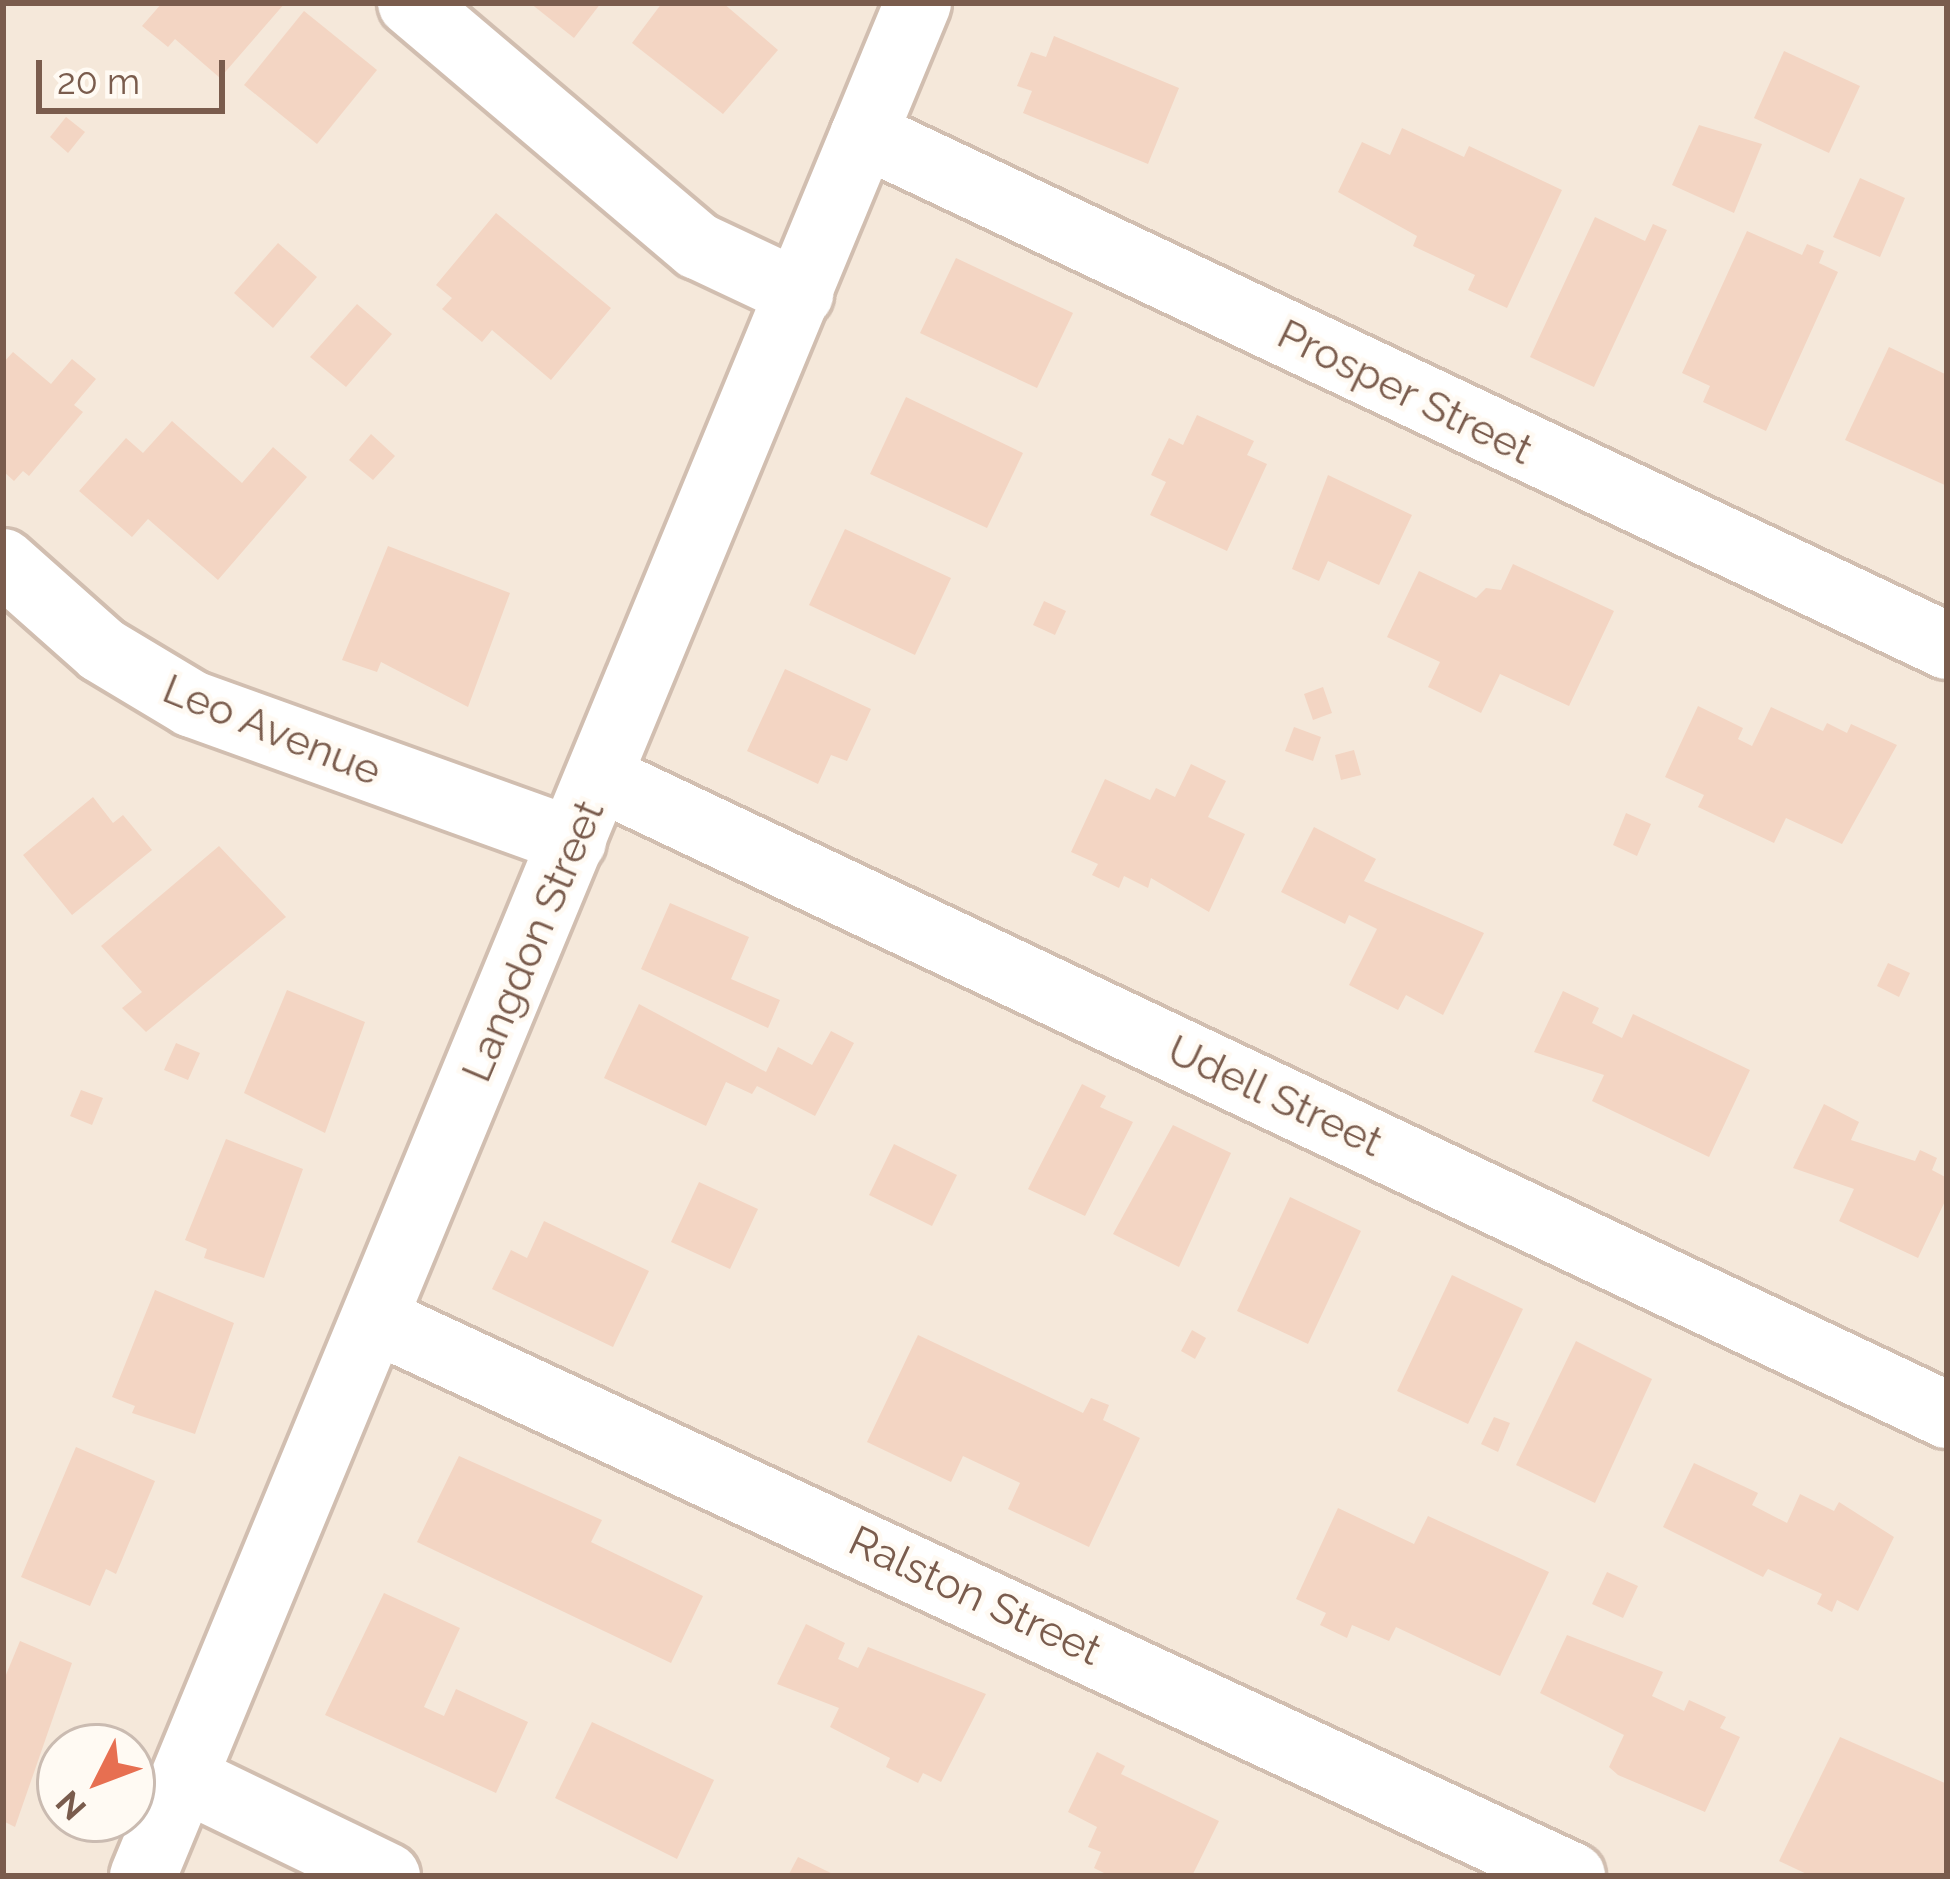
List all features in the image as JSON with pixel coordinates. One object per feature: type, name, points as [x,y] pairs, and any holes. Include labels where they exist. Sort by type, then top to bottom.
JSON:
[{"type":"street","points":[[411,3],[698,246],[800,294]]},
{"type":"street","name":"Langdon Street","points":[[142,1876],[188,1780],[918,3]]},
{"type":"street","name":"Prosper Street","points":[[864,134],[1947,646]]},
{"type":"street","name":"Leo Avenue","points":[[3,562],[154,685],[573,841]]},
{"type":"street","name":"Udell Street","points":[[601,778],[1947,1415]]},
{"type":"street","name":"Ralston Street","points":[[376,1320],[1572,1876]]},
{"type":"street","points":[[188,1780],[388,1876]]},
{"type":"shaded area","points":[[3,3],[1947,3],[1947,1876],[3,1876]]},
{"type":"building","points":[[162,3],[285,3],[220,78],[175,39],[168,47],[142,26]]},
{"type":"building","points":[[530,3],[601,3],[574,38]]},
{"type":"building","points":[[662,3],[723,3],[778,50],[723,114],[632,43]]},
{"type":"building","points":[[304,11],[377,70],[317,144],[244,85]]},
{"type":"building","points":[[1054,36],[1179,88],[1148,164],[1023,113],[1032,91],[1017,86],[1031,52],[1046,57]]},
{"type":"building","points":[[1784,51],[1860,86],[1829,153],[1754,118]]},
{"type":"building","points":[[66,117],[85,132],[68,153],[50,137]]},
{"type":"building","points":[[1699,125],[1762,144],[1734,213],[1672,185]]},
{"type":"building","points":[[1402,128],[1464,157],[1469,146],[1562,190],[1507,308],[1468,290],[1475,275],[1413,246],[1417,236],[1338,192],[1362,142],[1390,155]]},
{"type":"building","points":[[1860,178],[1905,198],[1880,257],[1833,237]]},
{"type":"building","points":[[496,213],[611,308],[551,380],[492,330],[482,342],[442,309],[452,298],[436,285]]},
{"type":"building","points":[[1595,217],[1645,241],[1653,224],[1667,230],[1594,387],[1530,357]]},
{"type":"building","points":[[1747,231],[1802,255],[1807,244],[1824,251],[1819,263],[1838,272],[1766,431],[1703,402],[1710,386],[1682,373]]},
{"type":"building","points":[[278,243],[317,277],[273,328],[234,293]]},
{"type":"building","points":[[956,258],[1073,313],[1037,388],[920,333]]},
{"type":"building","points":[[357,304],[392,334],[346,387],[310,357]]},
{"type":"building","points":[[1889,347],[1947,375],[1947,486],[1845,440]]},
{"type":"building","points":[[13,352],[51,384],[72,359],[96,379],[74,405],[83,412],[29,476],[23,471],[14,481],[3,471],[3,363]]},
{"type":"building","points":[[906,397],[1023,453],[987,528],[870,474]]},
{"type":"building","points":[[1197,415],[1254,441],[1247,455],[1267,464],[1227,551],[1150,515],[1166,482],[1151,475],[1169,438],[1183,445]]},
{"type":"building","points":[[172,421],[242,483],[273,447],[307,477],[218,580],[148,519],[132,537],[79,491],[126,438],[143,453]]},
{"type":"building","points":[[371,434],[395,456],[373,480],[349,460]]},
{"type":"building","points":[[1328,475],[1412,515],[1379,585],[1328,561],[1319,581],[1292,569]]},
{"type":"building","points":[[845,529],[951,578],[915,655],[809,605]]},
{"type":"building","points":[[388,546],[510,593],[468,707],[381,662],[377,672],[342,660]]},
{"type":"building","points":[[1513,564],[1614,611],[1569,706],[1500,674],[1481,713],[1428,687],[1440,662],[1387,637],[1419,571],[1476,598],[1486,588],[1501,590]]},
{"type":"building","points":[[1044,601],[1066,611],[1055,635],[1033,625]]},
{"type":"building","points":[[785,669],[871,709],[847,761],[831,755],[818,784],[747,751]]},
{"type":"building","points":[[1323,687],[1332,713],[1313,720],[1304,694]]},
{"type":"building","points":[[1698,706],[1743,728],[1738,739],[1752,746],[1771,707],[1823,731],[1827,723],[1847,733],[1851,724],[1897,745],[1842,844],[1786,818],[1774,843],[1698,807],[1704,795],[1665,777]]},
{"type":"building","points":[[1294,727],[1321,737],[1313,761],[1285,751]]},
{"type":"building","points":[[1354,750],[1361,775],[1341,780],[1335,755]]},
{"type":"building","points":[[1191,764],[1226,781],[1208,817],[1245,834],[1209,912],[1151,878],[1148,888],[1124,876],[1119,888],[1092,875],[1098,864],[1071,852],[1105,779],[1150,800],[1156,788],[1175,797]]},
{"type":"building","points":[[93,797],[113,823],[123,815],[152,850],[72,915],[23,855]]},
{"type":"building","points":[[1626,813],[1651,824],[1637,856],[1613,845]]},
{"type":"building","points":[[1314,827],[1376,859],[1364,881],[1484,933],[1443,1015],[1406,995],[1398,1010],[1349,985],[1377,929],[1349,915],[1345,924],[1281,892]]},
{"type":"building","points":[[219,846],[286,917],[146,1032],[122,1008],[142,992],[101,946]]},
{"type":"building","points":[[670,903],[749,937],[731,979],[780,1000],[768,1028],[641,969]]},
{"type":"building","points":[[1888,963],[1910,973],[1899,997],[1877,986]]},
{"type":"building","points":[[287,990],[365,1022],[325,1133],[244,1093]]},
{"type":"building","points":[[1563,991],[1599,1008],[1592,1023],[1622,1038],[1633,1014],[1750,1070],[1709,1157],[1592,1101],[1604,1075],[1534,1052]]},
{"type":"building","points":[[639,1004],[766,1072],[778,1047],[812,1065],[831,1031],[854,1043],[815,1116],[757,1086],[752,1094],[726,1082],[706,1126],[604,1078]]},
{"type":"building","points":[[176,1043],[200,1053],[188,1080],[164,1070]]},
{"type":"building","points":[[1082,1084],[1106,1096],[1100,1107],[1133,1122],[1085,1216],[1028,1189]]},
{"type":"building","points":[[81,1090],[103,1098],[92,1125],[70,1116]]},
{"type":"building","points":[[1824,1104],[1859,1122],[1851,1140],[1915,1161],[1920,1150],[1937,1158],[1932,1170],[1947,1178],[1947,1197],[1918,1258],[1839,1221],[1854,1189],[1793,1168]]},
{"type":"building","points":[[1173,1125],[1231,1153],[1179,1267],[1113,1234]]},
{"type":"building","points":[[226,1139],[303,1169],[264,1278],[204,1258],[207,1249],[185,1240]]},
{"type":"building","points":[[894,1144],[957,1175],[932,1226],[869,1195]]},
{"type":"building","points":[[699,1182],[758,1209],[730,1269],[671,1242]]},
{"type":"building","points":[[1290,1197],[1361,1231],[1308,1344],[1237,1311]]},
{"type":"building","points":[[544,1221],[649,1271],[613,1347],[492,1289],[511,1250],[527,1258]]},
{"type":"building","points":[[1452,1275],[1523,1309],[1468,1424],[1397,1391]]},
{"type":"building","points":[[155,1290],[234,1323],[195,1434],[132,1413],[135,1406],[112,1397]]},
{"type":"building","points":[[1192,1330],[1206,1338],[1195,1359],[1181,1351]]},
{"type":"building","points":[[918,1335],[1083,1413],[1091,1398],[1109,1405],[1103,1420],[1140,1438],[1089,1547],[1008,1509],[1020,1483],[963,1456],[951,1482],[867,1442]]},
{"type":"building","points":[[1576,1341],[1652,1379],[1595,1503],[1516,1465]]},
{"type":"building","points":[[1494,1417],[1510,1423],[1498,1452],[1481,1444]]},
{"type":"building","points":[[76,1447],[155,1481],[116,1574],[106,1569],[90,1606],[21,1577]]},
{"type":"building","points":[[459,1456],[602,1520],[591,1542],[703,1596],[671,1663],[417,1542]]},
{"type":"building","points":[[1694,1463],[1758,1493],[1752,1505],[1787,1523],[1800,1494],[1834,1511],[1839,1502],[1894,1537],[1858,1611],[1837,1600],[1832,1612],[1817,1604],[1822,1594],[1768,1569],[1763,1577],[1663,1527]]},
{"type":"building","points":[[1338,1508],[1414,1544],[1428,1516],[1549,1572],[1500,1676],[1396,1627],[1389,1641],[1352,1625],[1347,1638],[1320,1625],[1326,1613],[1296,1599]]},
{"type":"building","points":[[1607,1572],[1638,1586],[1623,1618],[1592,1604]]},
{"type":"building","points":[[384,1593],[460,1628],[424,1707],[444,1716],[456,1689],[528,1722],[496,1793],[325,1715]]},
{"type":"building","points":[[806,1624],[845,1643],[838,1659],[858,1668],[868,1647],[986,1694],[941,1782],[923,1773],[918,1783],[886,1767],[890,1758],[830,1727],[839,1708],[777,1684]]},
{"type":"building","points":[[1567,1635],[1663,1672],[1652,1696],[1684,1711],[1689,1700],[1726,1717],[1720,1728],[1740,1737],[1705,1812],[1618,1775],[1609,1767],[1624,1735],[1540,1693]]},
{"type":"building","points":[[20,1641],[72,1663],[51,1723],[36,1723],[36,1767],[15,1827],[3,1821],[3,1682]]},
{"type":"building","points":[[592,1722],[714,1780],[677,1859],[555,1798]]},
{"type":"building","points":[[1840,1737],[1947,1784],[1947,1876],[1811,1876],[1779,1861]]},
{"type":"building","points":[[1097,1752],[1125,1766],[1121,1774],[1219,1821],[1192,1876],[1110,1876],[1094,1868],[1101,1852],[1088,1847],[1097,1827],[1068,1812]]},
{"type":"building","points":[[798,1857],[837,1876],[788,1876]]}]
